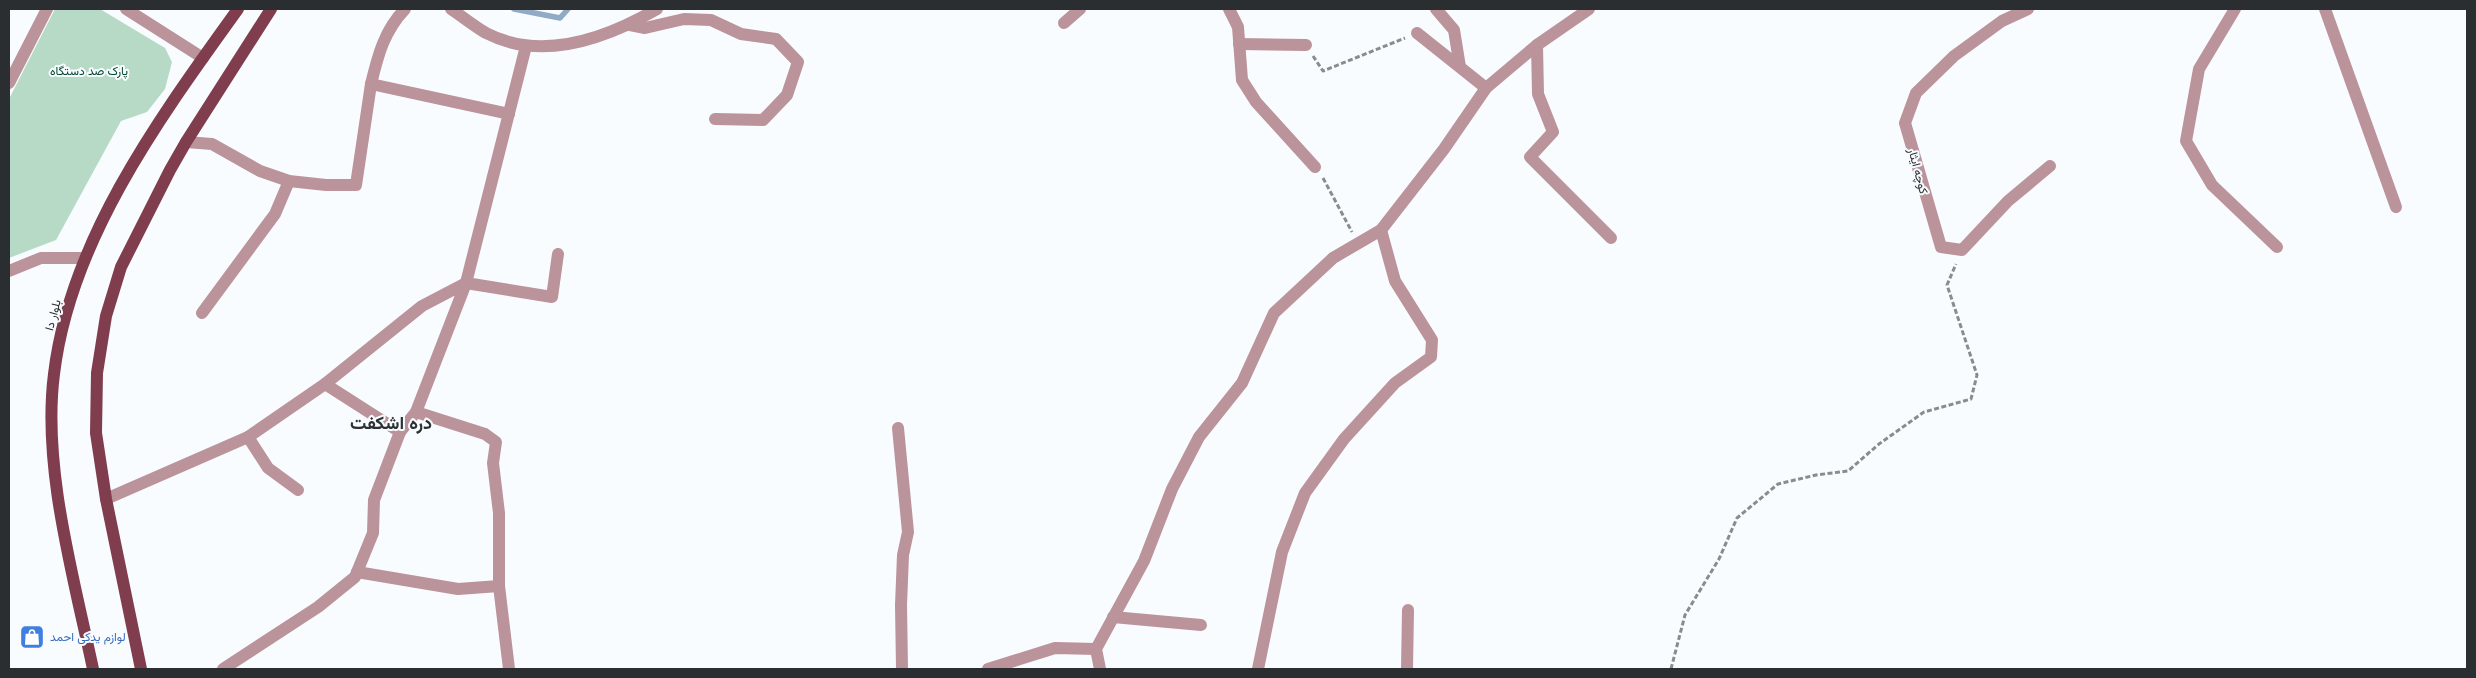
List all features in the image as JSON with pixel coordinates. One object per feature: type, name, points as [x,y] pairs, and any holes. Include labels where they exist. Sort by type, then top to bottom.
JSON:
[{"type":"main road","name":"بلوار دا","points":[[93,669],[57,491],[53,425],[54,374],[64,320],[84,258],[139,156],[203,58],[238,9]]},
{"type":"main road","points":[[141,669],[106,499],[96,432],[97,373],[106,316],[121,267],[186,142],[267,10]]},
{"type":"street","points":[[9,83],[48,9]]},
{"type":"street","points":[[126,9],[203,58]]},
{"type":"street","points":[[186,142],[212,144],[260,171],[289,181],[326,185],[356,185],[371,84],[381,43],[396,18],[405,9]]},
{"type":"street","points":[[451,9],[487,33],[526,46],[560,46],[630,25],[657,9]]},
{"type":"street","points":[[1064,23],[1080,9]]},
{"type":"street","points":[[1230,9],[1238,27],[1242,80],[1256,102],[1315,167]]},
{"type":"street","points":[[1436,9],[1454,30],[1460,67]]},
{"type":"street","points":[[1100,669],[1096,649],[1144,562],[1172,488],[1199,437],[1242,383],[1274,312],[1333,258],[1381,230],[1444,149],[1486,88],[1537,45],[1589,9]]},
{"type":"street","name":"کوچه ایثار","points":[[1962,250],[1941,247],[1905,123],[1916,93],[1954,56],[2002,21],[2028,9]]},
{"type":"street","points":[[2235,9],[2199,69],[2186,141],[2212,185],[2277,247]]},
{"type":"street","points":[[2325,9],[2396,208]]},
{"type":"street","points":[[630,25],[645,28],[684,20],[711,20],[741,34],[776,38],[798,62],[787,95],[763,120],[715,119]]},
{"type":"street","points":[[1417,33],[1486,88]]},
{"type":"street","points":[[1239,44],[1306,45]]},
{"type":"street","points":[[1537,45],[1538,94],[1554,132],[1530,157],[1611,238]]},
{"type":"street","points":[[223,669],[318,607],[356,577],[373,533],[374,500],[400,432],[416,412],[466,283],[526,46]]},
{"type":"street","points":[[371,84],[509,114]]},
{"type":"street","points":[[1962,250],[2008,201],[2050,166]]},
{"type":"street","points":[[202,313],[275,214],[289,181]]},
{"type":"street","points":[[1258,669],[1282,552],[1305,493],[1344,439],[1395,383],[1431,357],[1432,340],[1395,281],[1381,230]]},
{"type":"street","points":[[106,499],[248,437],[325,384],[422,306],[466,283],[552,297],[558,254]]},
{"type":"street","points":[[9,271],[41,258],[84,258]]},
{"type":"street","points":[[325,384],[400,432]]},
{"type":"street","points":[[416,412],[485,434],[496,442],[493,463],[499,514],[499,586],[509,669]]},
{"type":"street","points":[[898,428],[908,532],[903,554],[901,605],[902,669]]},
{"type":"street","points":[[248,437],[268,468],[298,490]]},
{"type":"street","points":[[357,572],[458,589],[499,586]]},
{"type":"street","points":[[1407,669],[1408,610]]},
{"type":"street","points":[[1113,616],[1201,625]]},
{"type":"street","points":[[988,669],[1055,648],[1096,649]]},
{"type":"path","points":[[1306,45],[1324,71],[1417,33]]},
{"type":"path","points":[[1315,167],[1331,189],[1358,244]]},
{"type":"path","points":[[1671,669],[1685,616],[1719,559],[1737,518],[1778,484],[1816,475],[1848,471],[1879,444],[1924,412],[1971,399],[1977,375],[1947,285],[1962,250]]},
{"type":"green space","name":"پارک صد دستگاه","points":[[55,9],[100,9],[165,48],[172,62],[165,89],[147,112],[121,121],[56,240],[9,258],[9,99]]},
{"type":"waterway","points":[[514,9],[560,18],[568,9]]},
{"type":"place","name":"لوازم یدکی احمد","points":[[32,637]]},
{"type":"district","name":"دره اشکفت","points":[[391,423]]}]
